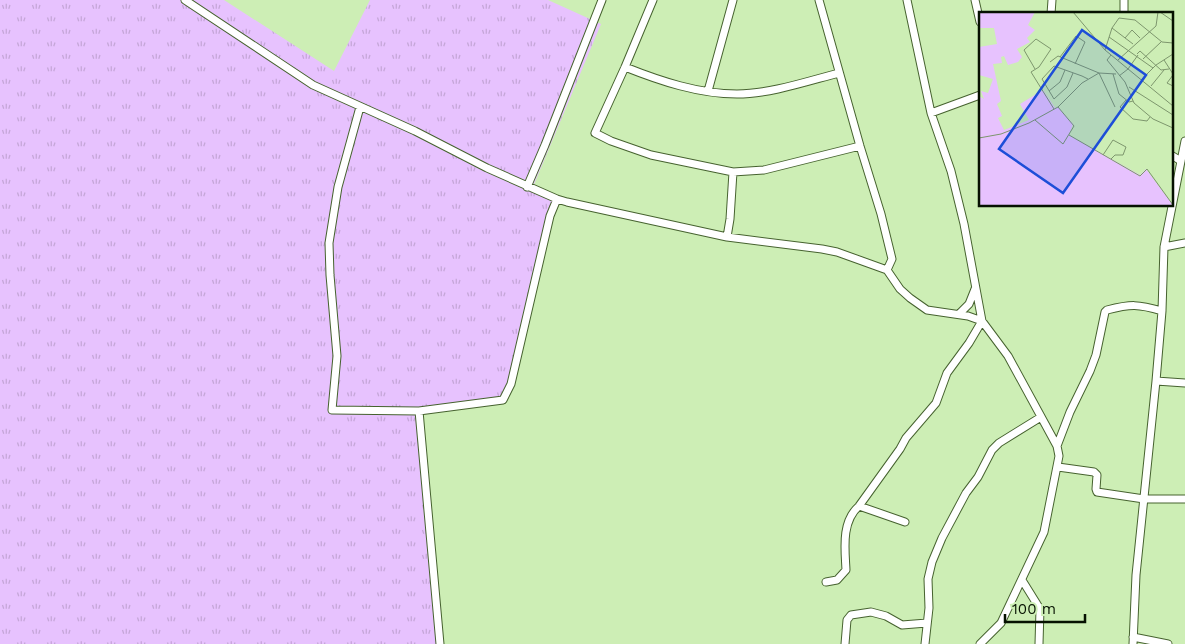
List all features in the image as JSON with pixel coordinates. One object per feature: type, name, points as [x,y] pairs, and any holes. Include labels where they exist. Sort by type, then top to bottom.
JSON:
[{"type":"street","points":[[185,0],[298,76],[360,107],[414,130],[527,187],[567,202],[727,237],[837,252],[887,270],[900,288],[918,305],[927,310],[959,314],[982,321]]},
{"type":"street","points":[[527,187],[602,0]]},
{"type":"street","points":[[652,0],[625,67],[595,133],[650,155],[733,172],[764,170],[860,146]]},
{"type":"street","points":[[708,91],[733,0]]},
{"type":"street","points":[[819,0],[860,146],[882,214],[892,259],[887,270]]},
{"type":"street","points":[[907,0],[931,112],[958,196],[982,321],[1008,356],[1057,446],[1059,456],[1044,532],[1001,623],[980,644]]},
{"type":"street","points":[[975,0],[979,18]]},
{"type":"street","points":[[625,67],[655,79],[708,91],[738,94],[770,90],[840,73]]},
{"type":"street","points":[[931,112],[979,95]]},
{"type":"street","points":[[360,107],[338,187],[329,243],[337,356],[332,410],[419,411],[503,400],[511,384],[550,216],[557,198]]},
{"type":"street","points":[[1168,644],[1133,640],[1136,575],[1162,311],[1164,247],[1181,178],[1181,161],[1185,141]]},
{"type":"street","points":[[1172,156],[1181,161]]},
{"type":"street","points":[[727,237],[733,172]]},
{"type":"street","points":[[1164,247],[1185,243]]},
{"type":"street","points":[[959,314],[970,304],[976,286]]},
{"type":"street","points":[[1057,446],[1096,355],[1105,312],[1129,305],[1142,305],[1162,311]]},
{"type":"street","points":[[826,582],[837,580],[846,570],[846,534],[853,511],[859,506],[900,450],[906,438],[936,403],[946,373],[969,343],[982,321]]},
{"type":"street","points":[[1156,382],[1185,383]]},
{"type":"street","points":[[419,411],[440,644]]},
{"type":"street","points":[[925,644],[929,608],[928,579],[932,562],[942,538],[966,493],[978,477],[996,446],[1041,418]]},
{"type":"street","points":[[1058,467],[1094,472],[1097,475],[1096,489],[1098,492],[1144,499],[1185,500]]},
{"type":"street","points":[[859,506],[905,522]]},
{"type":"street","points":[[1022,580],[1040,609],[1039,644]]},
{"type":"street","points":[[845,644],[847,620],[851,616],[871,612],[878,613],[902,625],[927,623]]},
{"type":"green space","points":[[0,0],[224,0],[334,71],[370,0],[548,0],[601,24],[532,189],[557,199],[506,396],[419,411],[440,644],[0,644]]}]
